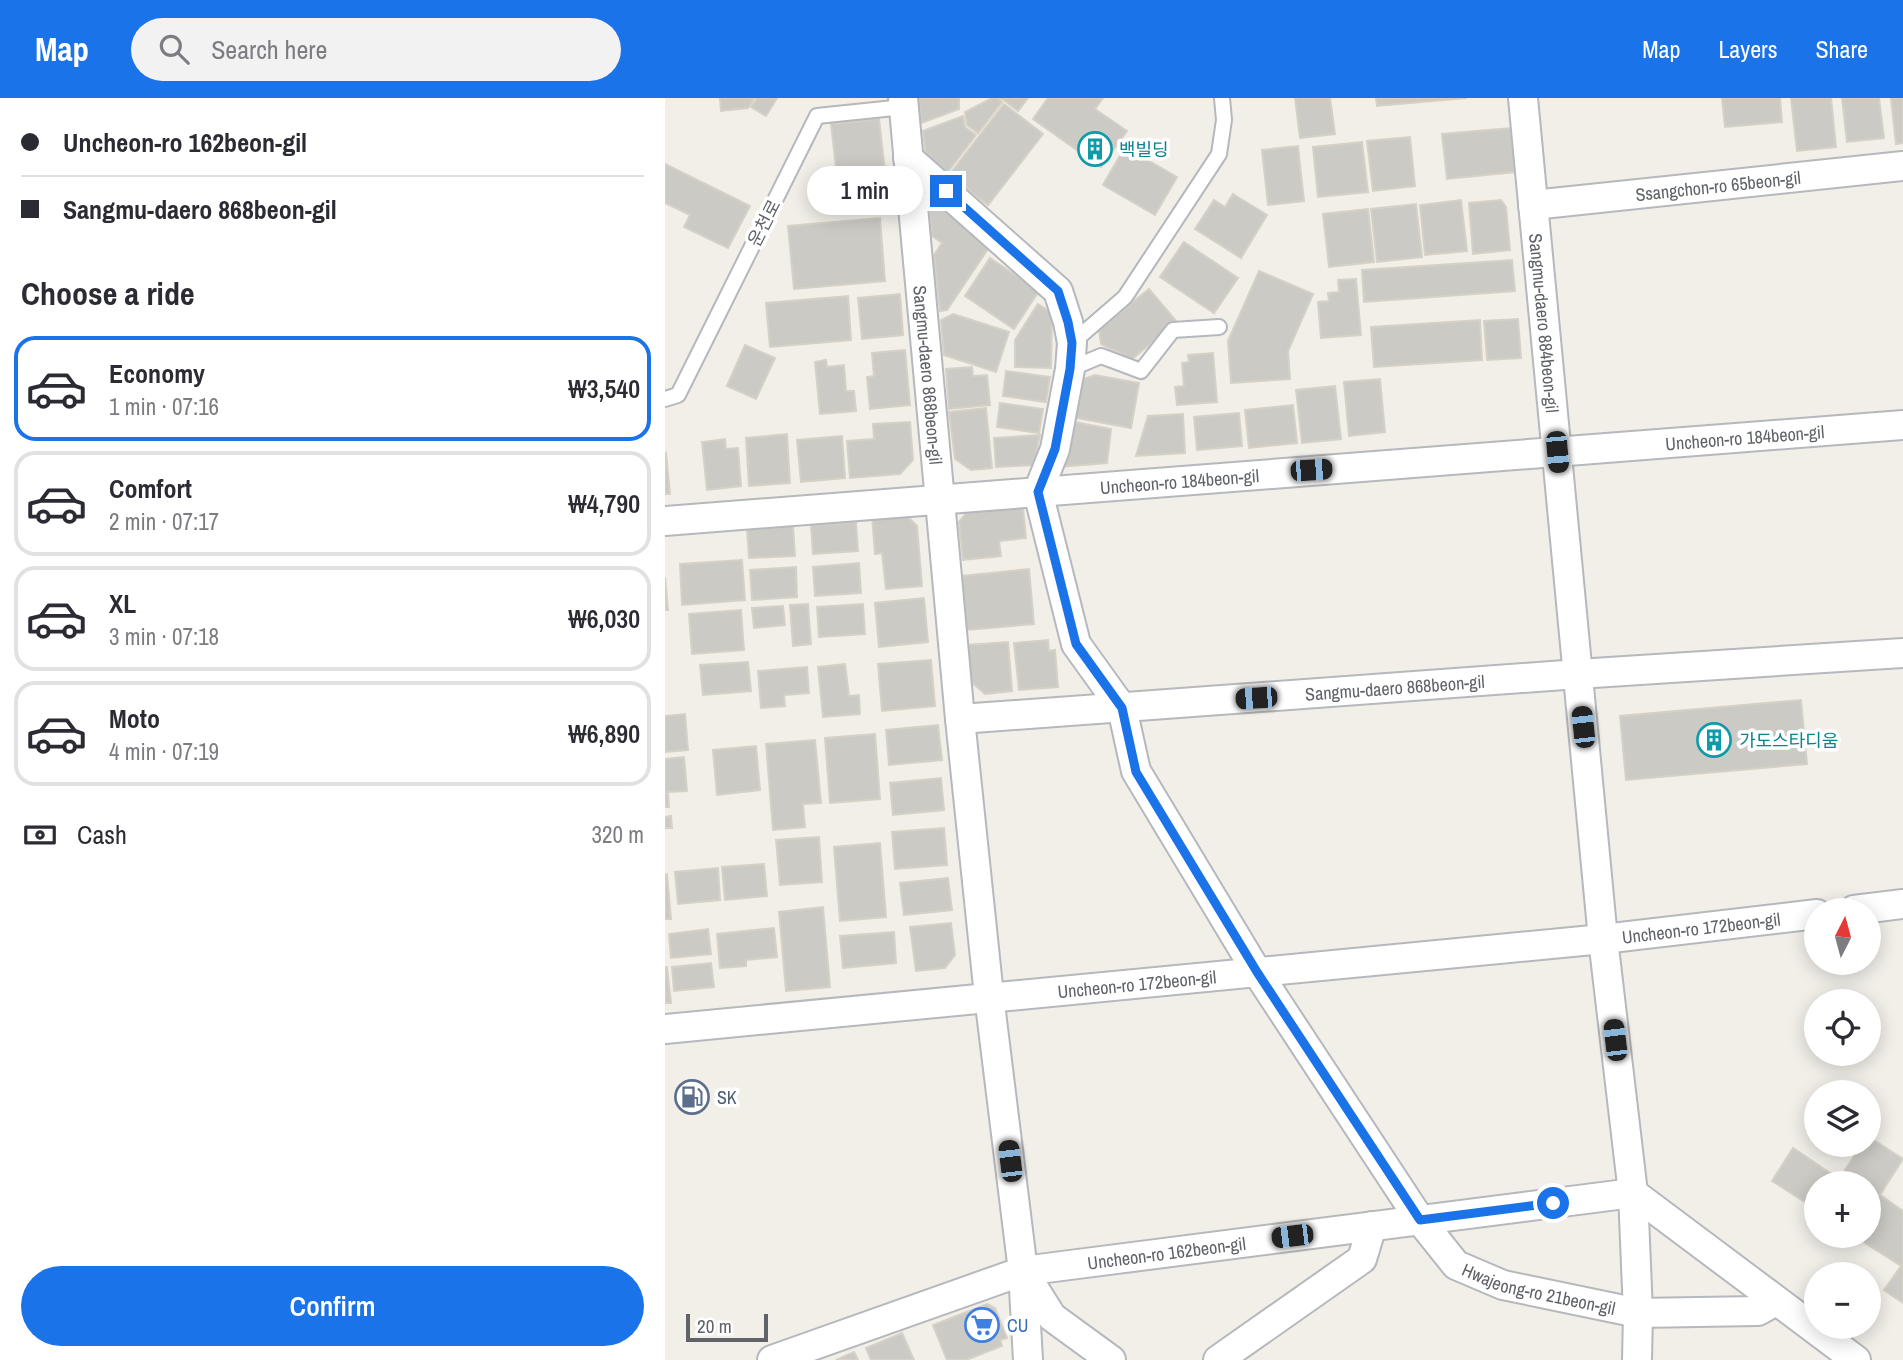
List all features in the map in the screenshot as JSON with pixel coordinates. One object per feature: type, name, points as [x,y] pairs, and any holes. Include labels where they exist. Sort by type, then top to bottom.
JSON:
[{"type":"street","name":"Sangmu-daero 884beon-gil","points":[[1523,98],[1603,939],[1633,1193]]},
{"type":"street","name":"Sangmu-daero 868beon-gil","points":[[904,103],[960,719],[989,996],[1024,1271],[1028,1360]]},
{"type":"street","points":[[908,158],[1058,291],[1068,322],[1071,356],[1055,449],[1038,492],[1076,644],[1122,708]]},
{"type":"street","name":"Ssangchon-ro 65beon-gil","points":[[1533,205],[1903,166]]},
{"type":"street","name":"Uncheon-ro 184beon-gil","points":[[665,521],[1903,425]]},
{"type":"street","points":[[1578,674],[1903,653]]},
{"type":"street","name":"Sangmu-daero 868beon-gil","points":[[960,719],[1578,674]]},
{"type":"street","name":"Hwajeong-ro 21beon-gil","points":[[1122,708],[1136,772],[1257,972],[1420,1220],[1456,1265],[1503,1285],[1638,1313]]},
{"type":"street","points":[[1881,907],[1903,904]]},
{"type":"street","name":"Uncheon-ro 172beon-gil","points":[[665,1029],[1603,939],[1804,916]]},
{"type":"street","points":[[1633,1193],[1856,1360]]},
{"type":"street","name":"Hwajeong-ro 21beon-gil","points":[[1633,1193],[1638,1313],[1637,1360]]},
{"type":"street","name":"Uncheon-ro 162beon-gil","points":[[772,1360],[1024,1271],[1633,1193]]},
{"type":"street","points":[[1217,1360],[1362,1259],[1372,1226]]},
{"type":"street","name":"Sangmu-daero 868beon-gil","points":[[1024,1271],[1052,1317],[1111,1360]]},
{"type":"street","points":[[1638,1313],[1758,1311],[1776,1301]]},
{"type":"lane","points":[[1071,356],[1125,297],[1219,154],[1224,120],[1222,98]]},
{"type":"lane","name":"운천로","points":[[665,399],[678,394],[817,116],[904,103]]},
{"type":"lane","points":[[1071,356],[1101,356],[1141,371],[1173,330],[1219,327]]},
{"type":"building","points":[[720,98],[754,98],[748,108],[721,111]]},
{"type":"building","points":[[757,98],[777,98],[766,116],[751,107]]},
{"type":"building","points":[[919,98],[959,98],[959,109],[921,123]]},
{"type":"building","points":[[992,98],[998,98],[1002,102],[978,133],[967,125],[965,112]]},
{"type":"building","points":[[1001,98],[1028,98],[1018,111]]},
{"type":"building","name":"백빌딩","points":[[1048,98],[1103,98],[1095,109],[1127,131],[1101,167],[1033,119]]},
{"type":"building","points":[[1295,98],[1330,98],[1335,134],[1300,138]]},
{"type":"building","points":[[1376,98],[1467,98],[1377,106]]},
{"type":"building","points":[[1722,98],[1780,98],[1782,122],[1725,127]]},
{"type":"building","points":[[1791,98],[1831,98],[1836,147],[1797,151]]},
{"type":"building","points":[[1842,98],[1879,98],[1884,138],[1847,142]]},
{"type":"building","points":[[1891,98],[1903,98],[1903,143],[1896,144]]},
{"type":"building","points":[[1004,104],[1043,134],[988,205],[949,175]]},
{"type":"building","points":[[963,116],[965,127],[976,135],[947,173],[926,156],[923,131]]},
{"type":"building","points":[[879,119],[889,206],[841,211],[831,124]]},
{"type":"building","points":[[1511,128],[1515,172],[1447,179],[1442,134]]},
{"type":"building","points":[[1410,137],[1415,186],[1373,191],[1367,141]]},
{"type":"building","points":[[1362,142],[1368,192],[1318,197],[1313,147]]},
{"type":"building","points":[[1298,146],[1304,201],[1268,205],[1262,150]]},
{"type":"building","points":[[1125,147],[1177,177],[1155,215],[1103,185]]},
{"type":"building","points":[[665,164],[750,206],[728,248],[684,227],[690,215],[665,203]]},
{"type":"building","points":[[1233,194],[1267,215],[1241,258],[1195,229],[1214,200],[1225,207]]},
{"type":"building","points":[[1461,200],[1467,251],[1425,255],[1420,205]]},
{"type":"building","points":[[1501,200],[1506,207],[1510,250],[1473,254],[1469,203]]},
{"type":"building","points":[[936,202],[994,240],[947,310],[940,311],[934,255],[942,243],[932,236],[929,207]]},
{"type":"building","points":[[1416,204],[1422,257],[1377,262],[1371,209]]},
{"type":"building","points":[[1368,209],[1374,262],[1329,267],[1323,214]]},
{"type":"building","points":[[880,218],[885,281],[794,289],[788,226]]},
{"type":"building","points":[[1184,242],[1238,278],[1214,313],[1160,277]]},
{"type":"building","points":[[990,258],[1039,291],[1014,329],[965,296]]},
{"type":"building","points":[[1512,260],[1515,291],[1364,302],[1362,270]]},
{"type":"building","points":[[1259,271],[1313,294],[1288,351],[1290,379],[1231,383],[1228,341]]},
{"type":"building","points":[[1356,279],[1361,335],[1321,338],[1318,302],[1329,301],[1328,293],[1339,292],[1338,280]]},
{"type":"building","points":[[1149,289],[1177,322],[1132,359],[1101,344],[1099,330]]},
{"type":"building","points":[[900,294],[903,335],[862,339],[858,298]]},
{"type":"building","points":[[848,296],[851,340],[770,347],[766,303]]},
{"type":"building","points":[[1038,304],[1052,313],[1051,368],[1015,367],[1015,340]]},
{"type":"building","points":[[953,314],[1009,332],[996,372],[944,355],[941,320]]},
{"type":"building","points":[[1518,319],[1521,358],[1487,360],[1484,321]]},
{"type":"building","points":[[1480,320],[1482,360],[1374,367],[1371,327]]},
{"type":"building","points":[[745,345],[775,358],[756,399],[727,386]]},
{"type":"building","points":[[905,350],[910,405],[870,409],[867,377],[874,376],[872,353]]},
{"type":"building","points":[[1213,353],[1217,402],[1177,405],[1175,387],[1184,386],[1182,363],[1189,362],[1188,355]]},
{"type":"building","points":[[826,360],[827,367],[844,365],[846,391],[854,391],[856,411],[820,414],[815,362]]},
{"type":"building","points":[[972,367],[973,376],[987,375],[990,405],[949,409],[946,369]]},
{"type":"building","points":[[1006,371],[1050,377],[1046,402],[1003,396]]},
{"type":"building","points":[[1095,375],[1139,383],[1131,428],[1071,417],[1078,381]]},
{"type":"building","points":[[1380,379],[1385,432],[1349,436],[1344,382]]},
{"type":"building","points":[[1335,386],[1341,439],[1302,443],[1296,390]]},
{"type":"building","points":[[1000,403],[1043,409],[1039,433],[997,427]]},
{"type":"building","points":[[1293,405],[1297,443],[1249,448],[1245,410]]},
{"type":"building","points":[[986,408],[992,468],[971,470],[955,459],[949,412]]},
{"type":"building","points":[[1239,413],[1242,446],[1197,450],[1194,417]]},
{"type":"building","points":[[1183,414],[1185,453],[1136,456],[1148,416]]},
{"type":"building","points":[[1070,421],[1111,429],[1107,463],[1059,467]]},
{"type":"building","points":[[910,422],[913,460],[900,474],[850,478],[847,441],[874,439],[873,424]]},
{"type":"building","points":[[787,434],[790,483],[749,486],[746,438]]},
{"type":"building","points":[[1040,435],[1033,465],[996,467],[994,438]]},
{"type":"building","points":[[842,436],[845,478],[801,482],[797,440]]},
{"type":"building","points":[[725,439],[726,449],[738,448],[741,486],[707,490],[702,442]]},
{"type":"building","points":[[666,453],[670,494],[665,494]]},
{"type":"building","points":[[1016,503],[1023,509],[1026,538],[999,541],[1001,556],[963,560],[959,522],[971,507]]},
{"type":"building","points":[[904,513],[917,526],[922,586],[886,589],[882,553],[875,554],[872,516]]},
{"type":"building","points":[[856,522],[858,551],[813,554],[811,525]]},
{"type":"building","points":[[793,526],[795,556],[749,558],[747,529]]},
{"type":"building","points":[[742,560],[745,600],[682,605],[680,564]]},
{"type":"building","points":[[859,563],[861,593],[815,596],[813,567]]},
{"type":"building","points":[[796,567],[797,597],[752,600],[750,570]]},
{"type":"building","points":[[1029,569],[1034,624],[967,630],[962,576]]},
{"type":"building","points":[[665,577],[668,610],[665,610]]},
{"type":"building","points":[[924,598],[928,642],[879,647],[875,603]]},
{"type":"building","points":[[808,604],[811,644],[793,646],[790,605]]},
{"type":"building","points":[[863,604],[865,634],[819,637],[817,607]]},
{"type":"building","points":[[783,606],[785,625],[754,628],[752,608]]},
{"type":"building","points":[[741,610],[744,650],[692,654],[689,614]]},
{"type":"building","points":[[1048,640],[1049,651],[1055,650],[1058,687],[1019,690],[1014,643]]},
{"type":"building","points":[[1008,642],[1012,691],[985,694],[969,680],[967,645]]},
{"type":"building","points":[[931,660],[935,706],[882,711],[878,664]]},
{"type":"building","points":[[748,662],[751,691],[703,695],[700,665]]},
{"type":"building","points":[[845,664],[849,696],[859,695],[860,714],[823,717],[818,667]]},
{"type":"building","points":[[807,667],[809,693],[784,695],[785,706],[761,708],[758,671]]},
{"type":"building","name":"가도스타디움","points":[[1801,700],[1807,764],[1626,780],[1620,716]]},
{"type":"building","points":[[685,714],[688,750],[665,752],[665,716]]},
{"type":"building","points":[[938,725],[942,760],[889,765],[886,730]]},
{"type":"building","points":[[875,734],[880,799],[830,803],[825,738]]},
{"type":"building","points":[[815,740],[821,803],[803,804],[805,827],[773,830],[766,744]]},
{"type":"building","points":[[756,746],[760,790],[717,795],[713,750]]},
{"type":"building","points":[[684,757],[687,791],[668,792],[669,807],[665,807],[665,759]]},
{"type":"building","points":[[941,778],[944,810],[893,815],[890,783]]},
{"type":"building","points":[[671,816],[672,828],[665,828],[665,817]]},
{"type":"building","points":[[944,828],[947,865],[895,869],[892,832]]},
{"type":"building","points":[[819,837],[822,882],[780,885],[776,840]]},
{"type":"building","points":[[880,843],[886,917],[840,921],[834,847]]},
{"type":"building","points":[[764,864],[767,896],[725,900],[722,867]]},
{"type":"building","points":[[718,868],[720,900],[678,904],[675,872]]},
{"type":"building","points":[[667,874],[671,919],[665,919]]},
{"type":"building","points":[[948,878],[952,910],[904,915],[900,883]]},
{"type":"building","points":[[823,907],[830,987],[786,991],[779,912]]},
{"type":"building","points":[[951,923],[955,955],[945,968],[916,971],[910,927]]},
{"type":"building","points":[[774,928],[777,957],[746,960],[746,966],[720,968],[717,934]]},
{"type":"building","points":[[708,929],[711,954],[671,958],[669,934]]},
{"type":"building","points":[[894,932],[896,963],[843,968],[840,936]]},
{"type":"building","points":[[711,963],[714,987],[674,991],[672,967]]},
{"type":"building","points":[[667,967],[671,1003],[665,1003]]},
{"type":"building","points":[[1881,1145],[1903,1159],[1881,1193],[1881,1171],[1844,1171],[1853,1157],[1881,1157]]},
{"type":"building","points":[[1793,1148],[1827,1171],[1804,1171],[1804,1202],[1772,1181]]},
{"type":"building","points":[[1881,1196],[1903,1211],[1903,1303],[1884,1290],[1901,1266],[1873,1248],[1881,1248]]},
{"type":"building","points":[[987,1304],[995,1308],[1007,1338],[1000,1340],[1002,1346],[966,1360],[947,1360],[933,1325]]},
{"type":"building","points":[[902,1333],[914,1360],[871,1360],[866,1348]]},
{"type":"building","points":[[854,1352],[858,1360],[836,1360]]},
{"type":"place","name":"백빌딩","points":[[1095,149]]},
{"type":"place","name":"가도스타디움","points":[[1714,740]]},
{"type":"place","name":"SK","points":[[692,1097]]},
{"type":"place","name":"CU","points":[[982,1325]]},
{"type":"route","points":[[946,191],[1058,291],[1072,343],[1070,369],[1055,449],[1038,492],[1076,644],[1122,708],[1136,772],[1257,972],[1420,1220],[1553,1203]]}]
